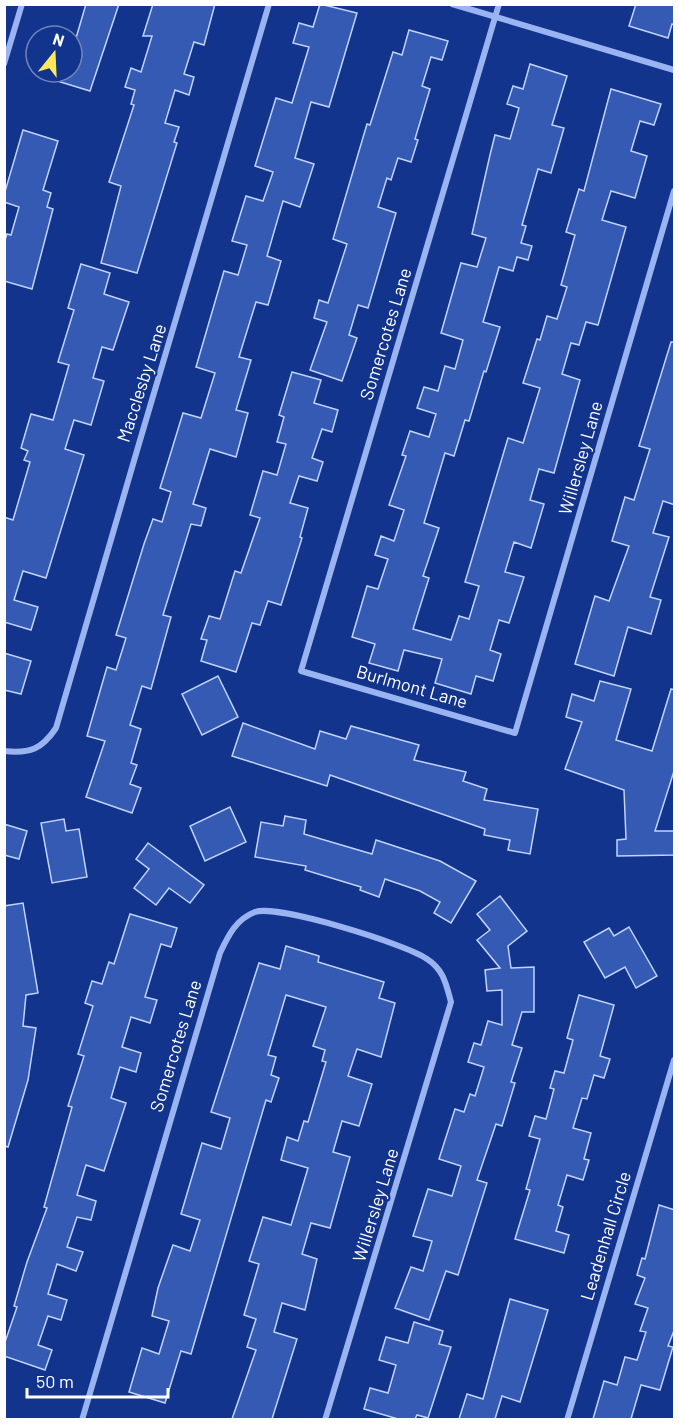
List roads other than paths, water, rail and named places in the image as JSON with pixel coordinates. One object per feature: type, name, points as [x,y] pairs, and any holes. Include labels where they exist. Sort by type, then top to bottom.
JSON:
[{"type":"street","points":[[4,64],[22,4]]},
{"type":"street","name":"Macclesby Lane","points":[[4,751],[22,753],[45,744],[56,728],[136,447],[174,333],[269,4]]},
{"type":"street","points":[[452,4],[675,70]]},
{"type":"street","name":"Somercotes Lane","points":[[301,671],[499,4]]},
{"type":"street","name":"Willersley Lane","points":[[516,733],[675,191]]},
{"type":"street","name":"Burlmont Lane","points":[[301,671],[516,733]]},
{"type":"street","name":"Somercotes Lane","points":[[82,1419],[220,953],[232,927],[255,912],[284,911],[404,947],[428,959],[444,975],[450,999]]},
{"type":"street","name":"Willersley Lane","points":[[325,1419],[444,1030],[450,999]]},
{"type":"street","name":"Leadenhall Circle","points":[[567,1419],[675,1060]]}]
